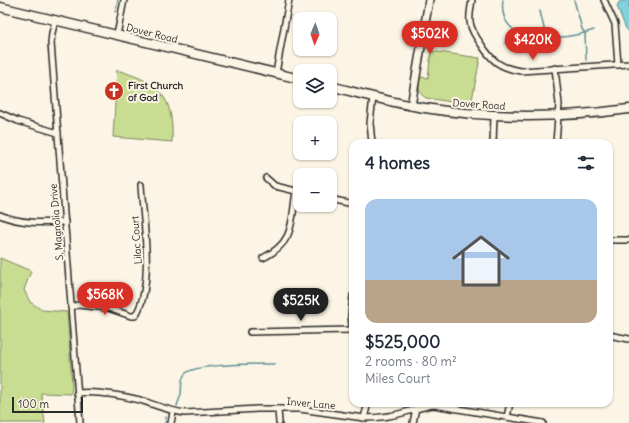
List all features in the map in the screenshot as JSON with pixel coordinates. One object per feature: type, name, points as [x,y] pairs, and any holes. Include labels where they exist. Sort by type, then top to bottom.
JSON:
[{"type":"main road","points":[[411,106],[429,0]]},
{"type":"main road","name":"Dover Road","points":[[0,7],[293,77]]},
{"type":"main road","name":"Dover Road","points":[[337,88],[411,106],[494,116],[559,116],[629,109]]},
{"type":"street","points":[[117,35],[124,0]]},
{"type":"street","points":[[276,73],[289,0]]},
{"type":"street","points":[[472,0],[470,17],[471,27],[476,37],[494,61],[506,68],[521,71],[629,64]]},
{"type":"street","points":[[604,0],[615,24],[618,65]]},
{"type":"street","name":"S. Magnolia Drive","points":[[55,21],[51,43],[80,423]]},
{"type":"street","points":[[555,68],[559,104],[556,139]]},
{"type":"street","points":[[372,139],[370,123],[374,97]]},
{"type":"street","points":[[0,113],[18,122],[58,133]]},
{"type":"street","points":[[493,139],[494,116]]},
{"type":"street","points":[[266,178],[275,186],[293,191]]},
{"type":"street","name":"Lilac Court","points":[[72,307],[78,305],[99,306],[126,315],[134,316],[139,310],[146,278],[141,185]]},
{"type":"street","points":[[337,201],[349,203]]},
{"type":"street","points":[[262,258],[278,248],[287,239],[294,212]]},
{"type":"street","points":[[0,215],[11,220],[34,223],[65,222]]},
{"type":"street","points":[[613,240],[629,240]]},
{"type":"street","points":[[250,332],[349,332]]},
{"type":"street","points":[[613,336],[629,338]]},
{"type":"street","name":"Inver Lane","points":[[77,393],[104,393],[126,397],[173,412],[193,414],[278,409],[312,410],[364,418],[383,417],[413,407]]},
{"type":"street","points":[[364,418],[367,407]]},
{"type":"street","points":[[413,423],[416,407]]},
{"type":"street","name":"Inver Lane","points":[[446,407],[543,423]]},
{"type":"street","points":[[507,417],[509,407]]},
{"type":"street","points":[[278,409],[279,423]]},
{"type":"street","points":[[171,423],[173,412]]},
{"type":"green space","points":[[431,51],[480,58],[471,105],[426,98],[421,94],[419,89],[420,77],[428,78]]},
{"type":"green space","points":[[117,70],[144,80],[154,86],[161,94],[167,102],[170,113],[172,142],[113,137]]},
{"type":"green space","points":[[0,258],[31,271],[24,290],[30,302],[42,310],[67,312],[72,385],[71,394],[41,393],[45,423],[0,423]]},
{"type":"water","points":[[629,0],[629,32],[625,27],[617,6],[619,2]]},
{"type":"waterway","points":[[115,12],[118,0]]},
{"type":"waterway","points":[[503,0],[504,16],[510,27],[521,34],[551,38],[582,34],[594,30]]},
{"type":"waterway","points":[[574,0],[582,29],[585,33],[586,60]]},
{"type":"waterway","points":[[540,11],[546,37]]},
{"type":"waterway","points":[[505,43],[517,33]]},
{"type":"waterway","points":[[177,406],[181,394],[182,379],[185,374],[191,370],[228,365],[276,364]]},
{"type":"waterway","points":[[165,423],[166,417]]},
{"type":"place","name":"First Church of God","points":[[114,91]]}]
